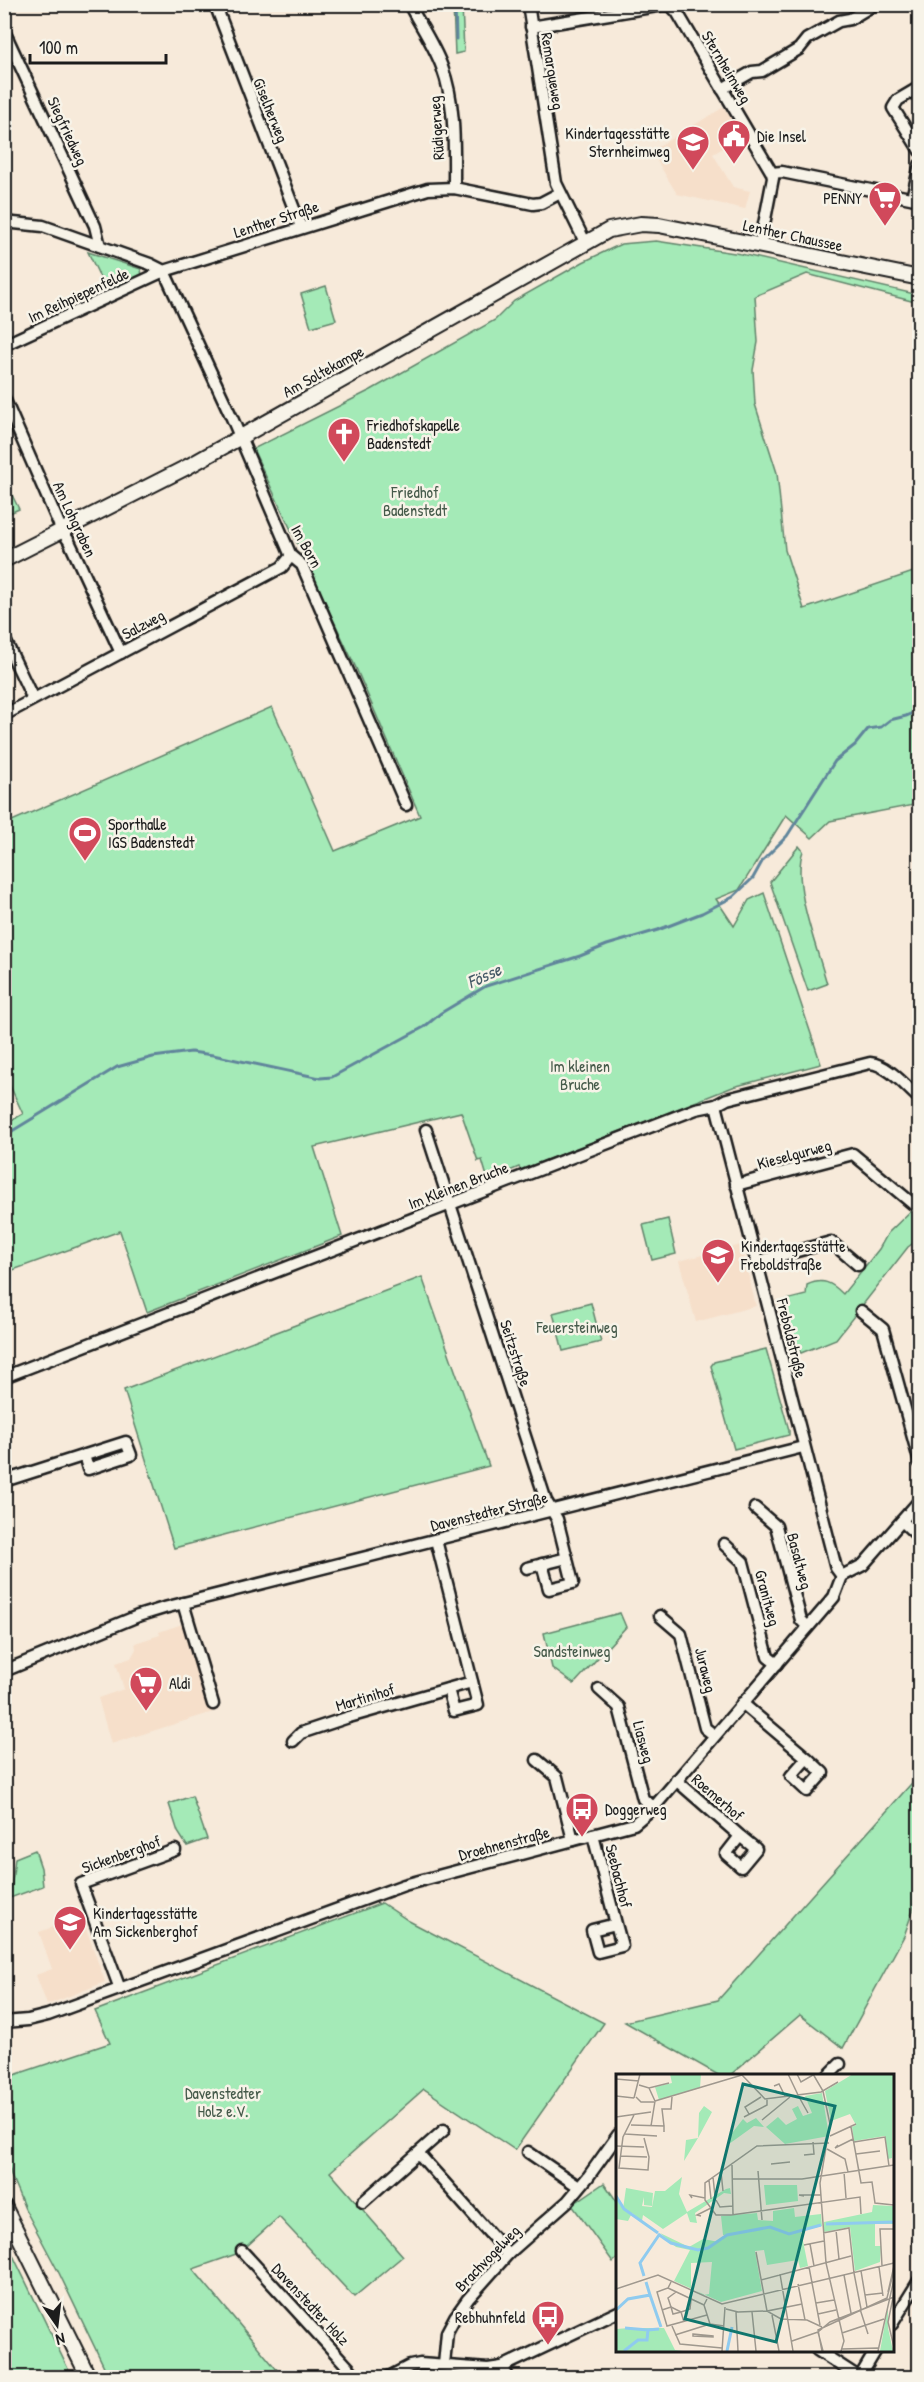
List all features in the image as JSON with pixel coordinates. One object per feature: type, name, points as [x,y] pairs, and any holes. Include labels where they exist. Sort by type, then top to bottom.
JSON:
[{"type":"street","name":"Giselherweg","points":[[215,4],[301,227]]},
{"type":"street","name":"Rüdigerweg","points":[[409,4],[436,54],[447,82],[451,99],[454,188]]},
{"type":"street","name":"Remarqueweg","points":[[528,4],[556,183],[585,242]]},
{"type":"street","points":[[722,90],[752,72],[762,71],[799,49],[807,39],[839,21],[850,19],[875,4]]},
{"type":"street","name":"Sternheimweg","points":[[531,27],[672,5],[772,173]]},
{"type":"street","name":"Siegfriedweg","points":[[4,31],[95,226],[100,246]]},
{"type":"street","points":[[920,87],[898,100],[893,108],[920,151]]},
{"type":"street","points":[[760,244],[773,178],[772,173],[782,172],[916,199],[920,165]]},
{"type":"street","name":"Lenther Straße","points":[[164,271],[428,189],[454,188],[533,204],[560,193]]},
{"type":"street","points":[[4,222],[43,226],[164,271]]},
{"type":"street","name":"Am Soltekampe","points":[[4,560],[189,466],[585,242],[621,227],[641,224],[659,225]]},
{"type":"street","name":"Lenther Chaussee","points":[[659,225],[920,278]]},
{"type":"street","name":"Im Reihpiepenfelde","points":[[4,345],[164,271]]},
{"type":"street","name":"Im Born","points":[[164,271],[227,407],[291,556],[302,565],[406,805]]},
{"type":"street","name":"Am Lohgraben","points":[[4,398],[62,531],[69,541],[121,653]]},
{"type":"street","name":"Salzweg","points":[[4,714],[282,567],[291,556]]},
{"type":"street","points":[[4,638],[33,699]]},
{"type":"street","name":"Im Kleinen Bruche","points":[[4,1377],[727,1099],[870,1063],[885,1069],[920,1099]]},
{"type":"street","name":"Freboldstraße","points":[[716,1105],[803,1447],[836,1568],[842,1576]]},
{"type":"street","name":"Seitzstraße","points":[[426,1130],[546,1501],[552,1510]]},
{"type":"street","name":"Kieselgurweg","points":[[736,1185],[853,1154],[913,1204]]},
{"type":"street","points":[[756,1262],[831,1242],[858,1265]]},
{"type":"street","points":[[861,1311],[884,1329],[920,1463]]},
{"type":"street","name":"Davenstedter Straße","points":[[4,1671],[138,1616],[183,1603],[803,1447]]},
{"type":"street","points":[[4,1481],[84,1455]]},
{"type":"street","points":[[842,1576],[863,1565],[920,1500]]},
{"type":"street","name":"Basaltweg","points":[[755,1508],[776,1526],[801,1620],[808,1627]]},
{"type":"street","points":[[542,1564],[549,1589],[573,1583],[557,1519],[552,1510]]},
{"type":"street","points":[[902,1521],[920,1538]]},
{"type":"street","points":[[436,1540],[478,1704],[454,1711],[448,1689]]},
{"type":"street","name":"Granitweg","points":[[724,1544],[743,1562],[768,1656],[777,1664]]},
{"type":"street","points":[[527,1568],[567,1558]]},
{"type":"street","name":"Droehnenstraße","points":[[4,2022],[48,2015],[404,1885],[634,1824],[654,1806],[834,1597],[842,1576]]},
{"type":"street","points":[[183,1603],[213,1704]]},
{"type":"street","name":"Juraweg","points":[[660,1616],[681,1634],[705,1728],[714,1735]]},
{"type":"street","name":"Martinihof","points":[[293,1741],[301,1733],[393,1703],[472,1683]]},
{"type":"street","name":"Liasweg","points":[[599,1689],[619,1707],[643,1799],[654,1806]]},
{"type":"street","points":[[742,1703],[807,1758]]},
{"type":"street","points":[[537,1760],[557,1777],[573,1840]]},
{"type":"street","name":"Roemerhof","points":[[676,1780],[740,1836]]},
{"type":"street","name":"Seebachhof","points":[[593,1835],[616,1924]]},
{"type":"street","name":"Sickenberghof","points":[[120,1989],[81,1884],[175,1850]]},
{"type":"street","points":[[830,2074],[840,2064]]},
{"type":"street","points":[[363,2202],[444,2130]]},
{"type":"street","name":"Brachvogelweg","points":[[444,2365],[447,2332],[455,2317],[486,2276],[568,2201],[616,2138]]},
{"type":"street","points":[[528,2152],[579,2187]]},
{"type":"street","points":[[419,2154],[508,2254]]},
{"type":"street","points":[[4,2206],[89,2378]]},
{"type":"street","name":"Davenstedter Holz","points":[[242,2251],[358,2378]]},
{"type":"street","points":[[894,2321],[920,2279]]},
{"type":"street","points":[[387,2378],[410,2366],[444,2365],[488,2369],[502,2367],[616,2313]]},
{"type":"street","points":[[820,2352],[860,2377],[875,2352]]},
{"type":"street","points":[[502,2367],[509,2378]]},
{"type":"shaded area","name":"Kindertagesstätte Sternheimweg","points":[[724,107],[742,137],[713,154],[733,187],[750,191],[745,209],[677,194],[651,151]]},
{"type":"shaded area","name":"Kindertagesstätte Freboldstraße","points":[[741,1245],[756,1306],[696,1322],[679,1261]]},
{"type":"shaded area","points":[[185,1623],[213,1712],[111,1744],[98,1698],[124,1689],[116,1663],[131,1658],[136,1649],[135,1643],[160,1635],[159,1632]]},
{"type":"shaded area","name":"Kindertagesstätte Am Sickenberghof","points":[[82,1917],[105,1982],[47,2005],[36,1975],[52,1969],[39,1932]]},
{"type":"green space","points":[[453,5],[462,5],[464,52],[455,54]]},
{"type":"green space","points":[[656,241],[741,254],[919,295],[919,303],[807,274],[755,296],[758,342],[753,370],[755,404],[777,473],[785,550],[804,609],[919,570],[919,804],[830,821],[812,838],[786,815],[739,890],[716,899],[734,926],[749,900],[764,893],[821,1064],[733,1087],[521,1170],[519,1167],[488,1180],[482,1160],[478,1161],[461,1112],[314,1147],[342,1236],[147,1312],[120,1231],[5,1273],[5,1124],[23,1114],[5,1075],[5,824],[272,707],[335,851],[420,816],[356,668],[253,449],[371,390],[495,320],[514,301],[583,262],[621,244]]},
{"type":"green space","points":[[88,252],[141,269],[142,276],[107,292]]},
{"type":"green space","points":[[326,286],[336,320],[311,327],[301,294]]},
{"type":"green space","points":[[4,479],[19,509],[5,515],[4,515]]},
{"type":"green space","points":[[799,846],[803,851],[800,880],[803,898],[827,984],[808,991],[770,882]]},
{"type":"green space","points":[[919,1203],[919,1239],[908,1247],[836,1339],[801,1353],[789,1332],[782,1301],[806,1295],[807,1285],[818,1282],[831,1284],[843,1294],[879,1249],[888,1233]]},
{"type":"green space","points":[[668,1219],[676,1254],[652,1260],[643,1225]]},
{"type":"green space","points":[[422,1277],[489,1466],[174,1548],[124,1390]]},
{"type":"green space","name":"Feuersteinweg","points":[[591,1303],[601,1342],[563,1351],[553,1313]]},
{"type":"green space","points":[[766,1349],[789,1435],[734,1449],[711,1366],[714,1362]]},
{"type":"green space","name":"Sandsteinweg","points":[[620,1613],[626,1627],[574,1684],[552,1668],[544,1633]]},
{"type":"green space","points":[[919,1775],[919,1893],[904,1936],[843,2048],[800,2015],[731,2074],[716,2074],[625,2022],[718,2000]]},
{"type":"green space","points":[[192,1796],[207,1839],[187,1846],[178,1832],[169,1804]]},
{"type":"green space","points":[[35,1850],[41,1868],[43,1886],[10,1898],[15,1858]]},
{"type":"green space","name":"Davenstedter Holz e.V.","points":[[382,1903],[409,1921],[604,2023],[515,2150],[424,2089],[330,2172],[403,2256],[354,2297],[279,2217],[239,2253],[193,2269],[283,2377],[109,2377],[25,2209],[12,2178],[5,2152],[5,2078],[110,2043],[95,2011]]},
{"type":"green space","points":[[604,2183],[616,2200],[616,2260],[613,2262],[572,2205]]},
{"type":"green space","points":[[5,2239],[72,2377],[5,2377]]},
{"type":"waterway","points":[[455,4],[456,39]]},
{"type":"waterway","name":"Fösse","points":[[4,1136],[117,1067],[153,1057],[191,1052],[320,1078],[332,1077],[424,1027],[441,1013],[486,986],[658,930],[702,913],[733,897],[753,878],[763,860],[787,836],[835,761],[855,745],[868,729],[881,727],[890,720],[920,710]]},
{"type":"place","name":"Die Insel","points":[[734,165]]},
{"type":"place","name":"Kindertagesstätte Sternheimweg","points":[[693,171]]},
{"type":"place","name":"PENNY","points":[[885,227]]},
{"type":"place","name":"Friedhofskapelle Badenstedt","points":[[344,463]]},
{"type":"place","name":"Sporthalle IGS Badenstedt","points":[[85,862]]},
{"type":"place","name":"Kindertagesstätte Freboldstraße","points":[[718,1284]]},
{"type":"place","name":"Aldi","points":[[146,1712]]},
{"type":"place","name":"Doggerweg","points":[[582,1838]]},
{"type":"place","name":"Kindertagesstätte Am Sickenberghof","points":[[70,1951]]},
{"type":"place","name":"Rebhuhnfeld","points":[[548,2346]]},
{"type":"park label","name":"Friedhof Badenstedt","points":[[415,501]]},
{"type":"park label","name":"Im kleinen Bruche","points":[[580,1075]]}]
